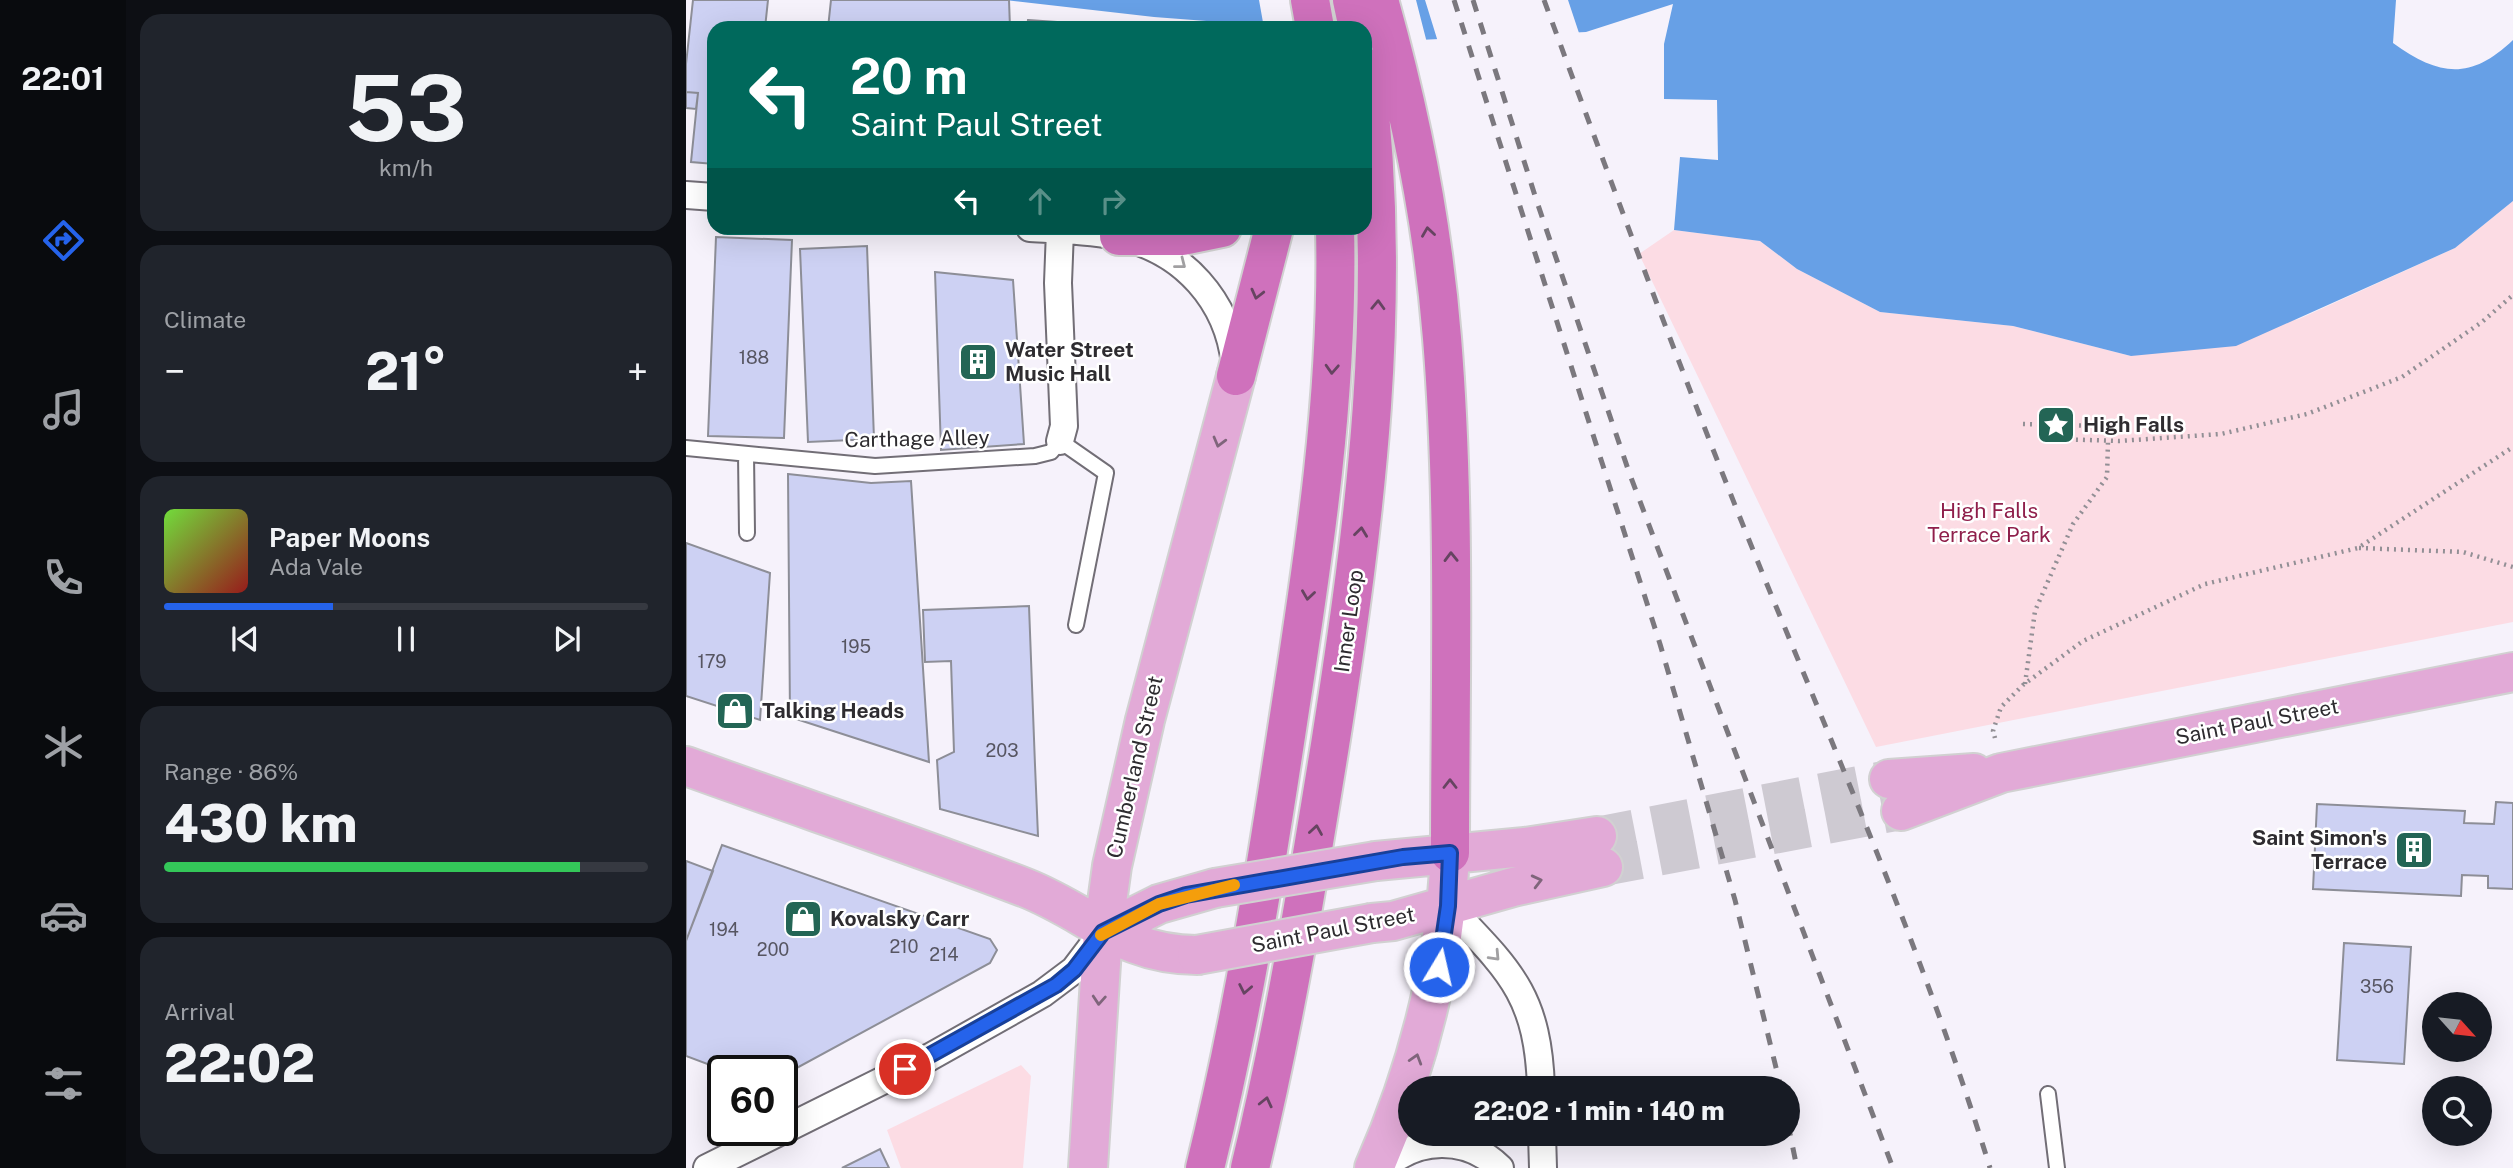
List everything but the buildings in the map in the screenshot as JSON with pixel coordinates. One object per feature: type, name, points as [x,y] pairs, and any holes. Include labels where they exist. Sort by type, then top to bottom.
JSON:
[{"type":"highway","points":[[1301,0],[1303,21]]},
{"type":"highway","points":[[1310,0],[1314,21]]},
{"type":"highway","points":[[1352,0],[1356,21]]},
{"type":"highway","points":[[1379,0],[1380,62],[1422,192],[1442,337],[1451,515],[1450,853]]},
{"type":"highway","name":"Inner Loop","points":[[1250,1168],[1300,930],[1364,505],[1375,382],[1380,258],[1373,134],[1380,62]]},
{"type":"highway","points":[[1119,236],[1188,235]]},
{"type":"highway","points":[[1236,376],[1272,235]]},
{"type":"highway","points":[[1205,1168],[1255,938],[1307,600],[1331,384],[1335,235]]},
{"type":"main road","name":"Cumberland Street","points":[[1088,1168],[1103,932],[1112,866],[1133,769],[1236,376]]},
{"type":"main road","name":"Saint Paul Street","points":[[1895,795],[1998,756],[2513,672]]},
{"type":"main road","name":"Saint Paul Street","points":[[686,766],[1027,889],[1078,914],[1103,932],[1153,952],[1196,955],[1393,921],[1513,887],[1600,852],[1525,847],[1376,861],[1215,888],[1159,904],[1103,932]]},
{"type":"main road","points":[[1374,1168],[1399,1107],[1422,1038],[1439,967],[1448,906],[1450,853]]},
{"type":"street","points":[[686,195],[707,197]]},
{"type":"street","points":[[1060,235],[1058,284],[1064,426],[1060,441]]},
{"type":"street","points":[[1111,235],[1172,258],[1202,283],[1222,315],[1229,334],[1236,376]]},
{"type":"street","points":[[1448,906],[1504,966],[1523,996],[1534,1030],[1540,1076]]},
{"type":"street","points":[[707,1168],[930,1057],[1042,994],[1074,970],[1103,932]]},
{"type":"street","points":[[1383,1168],[1407,1150],[1433,1143],[1471,1149],[1500,1168]]},
{"type":"street","points":[[1543,1146],[1544,1168]]},
{"type":"lane","name":"Carthage Alley","points":[[686,448],[875,466],[1035,456],[1051,452],[1060,441]]},
{"type":"lane","points":[[1060,441],[1106,473],[1076,625]]},
{"type":"lane","points":[[747,454],[747,533]]},
{"type":"lane","points":[[2048,1094],[2057,1168]]},
{"type":"path","points":[[2056,425],[2055,439],[2108,441],[2221,435],[2307,414],[2402,377],[2482,322],[2513,296]]},
{"type":"path","points":[[2023,424],[2099,426]]},
{"type":"path","points":[[2024,684],[2035,611],[2073,524],[2107,477],[2108,441]]},
{"type":"path","points":[[2358,548],[2513,447]]},
{"type":"path","points":[[1998,756],[1993,731],[2001,707],[2024,684],[2083,641],[2205,584],[2358,548],[2463,552],[2513,567]]},
{"type":"green space","name":"High Falls Terrace Park","points":[[2513,201],[2513,622],[1876,747],[1639,254],[1674,230],[1760,241],[1797,269],[1880,312],[2013,326],[2131,356],[2299,319],[2455,248]]},
{"type":"green space","points":[[1021,1065],[1031,1076],[1023,1168],[901,1168],[887,1130]]},
{"type":"water","points":[[1005,0],[2396,0],[2393,43],[2425,62],[2454,69],[2468,68],[2483,62],[2513,40],[2513,201],[2455,248],[2236,346],[2131,356],[2013,326],[1880,312],[1797,269],[1760,241],[1674,230],[1680,157],[1718,160],[1717,100],[1664,99],[1664,44],[1673,4],[1586,32],[1419,40],[1372,30],[1372,21],[1207,21]]},
{"type":"pier","points":[[1259,0],[1416,0],[1427,43],[1372,39],[1372,21],[1263,21]]},
{"type":"pier","points":[[1425,0],[1568,0],[1580,36],[1438,42]]},
{"type":"tunnel","points":[[1597,836],[1889,779]]},
{"type":"tunnel","points":[[1603,867],[1901,811]]},
{"type":"railway","points":[[1454,0],[1660,644],[1735,900],[1778,1076]]},
{"type":"railway","points":[[1473,0],[1537,202],[1630,475],[1893,1168]]},
{"type":"railway","points":[[1544,0],[1718,463],[1918,958],[1990,1168]]},
{"type":"railway","points":[[1792,1146],[1797,1168]]},
{"type":"slow traffic","points":[[1101,935],[1129,917],[1159,904],[1234,885]]},
{"type":"place","name":"Water Street Music Hall","points":[[978,362]]},
{"type":"place","name":"High Falls","points":[[2056,425]]},
{"type":"place","name":"Talking Heads","points":[[735,711]]},
{"type":"place","name":"Saint Simon's Terrace","points":[[2414,850]]},
{"type":"place","name":"Kovalsky Carr","points":[[803,919]]},
{"type":"route","points":[[905,1069],[1056,985],[1074,970],[1103,932],[1159,904],[1215,888],[1403,857],[1450,853],[1448,906],[1439,967]]}]
